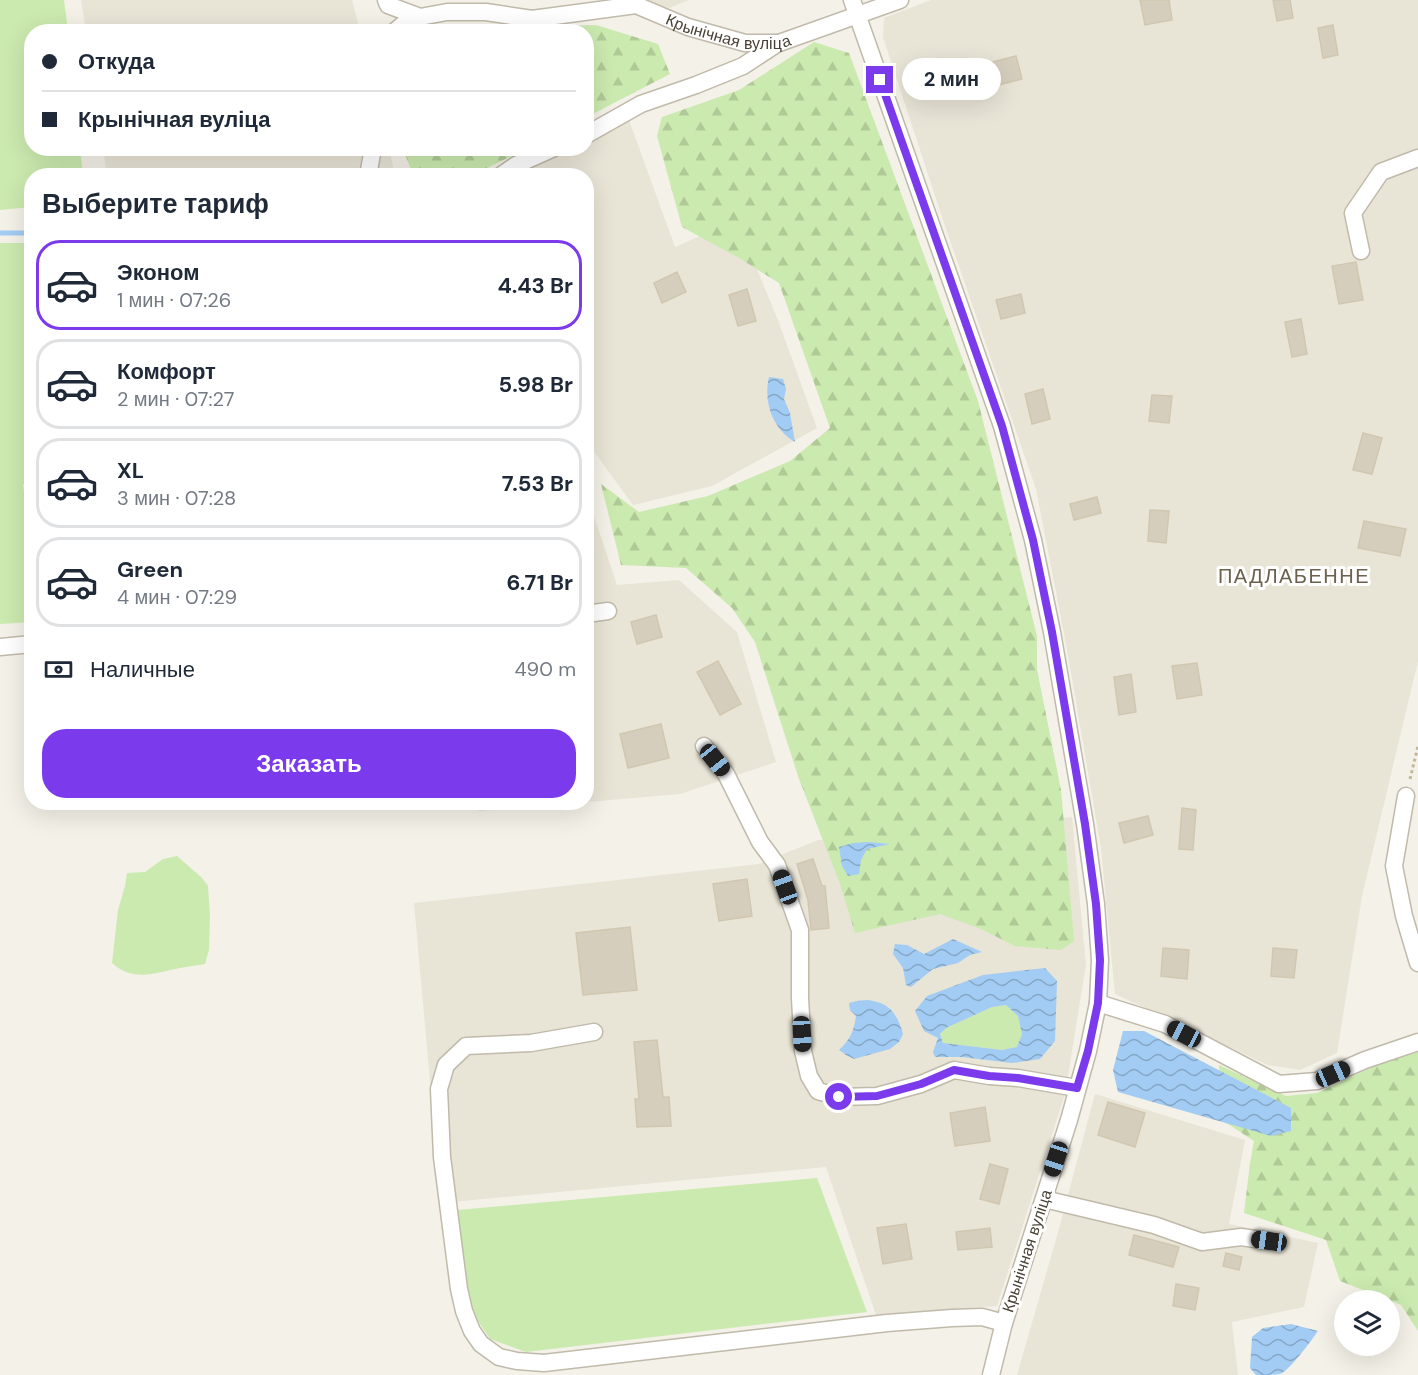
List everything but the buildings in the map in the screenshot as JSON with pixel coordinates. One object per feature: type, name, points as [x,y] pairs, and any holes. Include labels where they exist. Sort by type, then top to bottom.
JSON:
[{"type":"street","points":[[386,0],[388,5],[420,17]]},
{"type":"street","points":[[855,7],[900,0]]},
{"type":"street","name":"Крынічная вуліца","points":[[420,17],[447,12],[486,12],[532,20],[636,5],[688,27],[745,43],[779,43],[855,7],[1002,426],[1033,540],[1052,632],[1085,824],[1096,904],[1100,960],[1098,1003],[1088,1051],[1004,1323],[991,1375]]},
{"type":"street","points":[[403,24],[420,17]]},
{"type":"street","points":[[594,130],[641,104],[743,66],[779,43]]},
{"type":"street","points":[[512,168],[536,156]]},
{"type":"street","points":[[1361,251],[1353,213],[1381,172],[1418,158]]},
{"type":"street","points":[[594,613],[608,612]]},
{"type":"street","points":[[0,647],[24,645]]},
{"type":"street","points":[[704,746],[726,774],[760,842],[777,865],[800,930],[803,1051],[809,1076],[818,1091],[839,1097],[877,1096],[921,1084],[954,1070],[1077,1088]]},
{"type":"street","points":[[1406,796],[1394,866],[1404,916],[1418,963]]},
{"type":"street","points":[[1098,1003],[1165,1024],[1279,1084],[1317,1081],[1365,1060],[1418,1042]]},
{"type":"street","points":[[594,1032],[531,1043],[465,1046],[446,1065],[439,1089],[442,1157],[459,1288],[464,1311],[472,1331],[481,1344],[490,1351],[499,1357],[517,1361],[544,1363],[887,1323],[982,1317],[1004,1323]]},
{"type":"street","points":[[1044,1199],[1155,1225],[1202,1242],[1241,1237],[1269,1241]]},
{"type":"path","points":[[1406,796],[1418,746]]},
{"type":"shaded area","points":[[81,0],[352,0],[358,24],[85,24]]},
{"type":"shaded area","points":[[645,0],[689,0],[669,8]]},
{"type":"shaded area","points":[[931,0],[1418,0],[1418,661],[1362,896],[1337,1053],[1300,1070],[1268,1065],[1115,994],[1101,848],[1067,649],[1036,489],[943,220],[883,37],[884,18]]},
{"type":"shaded area","points":[[629,120],[675,247],[737,220],[779,323],[817,428],[712,486],[633,505],[594,452],[594,168],[525,168],[551,156],[594,156],[594,136]]},
{"type":"shaded area","points":[[104,156],[391,156],[393,168],[106,168]]},
{"type":"shaded area","points":[[594,516],[617,585],[679,580],[737,632],[776,762],[680,794],[594,801]]},
{"type":"shaded area","points":[[1072,817],[1086,965],[1065,1094],[997,1306],[876,1315],[826,1167],[441,1203],[414,903],[759,864],[818,840]]},
{"type":"shaded area","points":[[1095,1094],[1245,1140],[1229,1224],[1318,1243],[1304,1307],[1232,1322],[1238,1375],[1017,1375]]},
{"type":"green space","points":[[0,0],[64,0],[67,24],[24,24],[24,156],[81,156],[82,168],[24,168],[24,208],[0,210]]},
{"type":"green space","points":[[594,25],[658,44],[670,74],[594,113]]},
{"type":"green space","points":[[814,42],[849,53],[978,401],[1037,636],[1037,669],[1061,790],[1074,941],[1061,950],[1015,946],[981,929],[940,914],[855,933],[840,884],[799,779],[755,642],[732,608],[686,568],[621,565],[601,484],[639,512],[708,496],[790,461],[830,428],[779,283],[682,227],[657,136],[662,117],[739,90]]},
{"type":"green space","points":[[406,156],[512,156],[487,168],[410,168]]},
{"type":"green space","points":[[0,243],[24,243],[24,622],[0,624]]},
{"type":"green space","points":[[177,856],[208,886],[209,950],[205,964],[148,974],[129,973],[112,963],[118,910],[127,873],[145,872],[163,859]]},
{"type":"green space","points":[[1006,1005],[1018,1016],[1022,1034],[1017,1047],[1002,1050],[943,1043],[940,1034],[946,1028],[992,1007]]},
{"type":"green space","points":[[1418,1049],[1418,1331],[1400,1305],[1400,1290],[1363,1290],[1340,1281],[1326,1240],[1244,1213],[1254,1141],[1208,1111],[1220,1081],[1219,1065],[1286,1096],[1317,1093],[1396,1056]]},
{"type":"green space","points":[[817,1178],[867,1312],[526,1352],[490,1339],[469,1307],[458,1210]]},
{"type":"water","points":[[769,377],[783,379],[786,389],[784,399],[790,413],[795,442],[781,430],[772,414],[767,396]]},
{"type":"water","points":[[869,842],[890,844],[867,849],[861,860],[859,874],[848,876],[842,866],[839,847]]},
{"type":"water","points":[[953,939],[982,952],[970,955],[958,963],[933,969],[911,987],[906,985],[903,968],[893,954],[895,944],[907,945],[924,954]]},
{"type":"water","points":[[1045,968],[1057,981],[1055,1041],[1040,1059],[1012,1063],[962,1057],[935,1057],[933,1052],[938,1038],[924,1031],[915,1011],[927,996],[983,975]],"holes":[[[1006,1005],[1018,1016],[1022,1034],[1017,1047],[1002,1050],[943,1043],[940,1034],[946,1028],[992,1007]]]},
{"type":"water","points":[[867,1000],[881,1003],[891,1010],[903,1034],[899,1042],[890,1049],[854,1059],[839,1050],[853,1031],[856,1016],[850,1010],[849,1003]]},
{"type":"water","points":[[1123,1031],[1144,1031],[1291,1108],[1291,1131],[1271,1136],[1118,1092],[1113,1070]]},
{"type":"water","points":[[1291,1324],[1318,1331],[1300,1355],[1280,1374],[1256,1375],[1250,1368],[1252,1337],[1263,1328]]},
{"type":"waterway","points":[[0,233],[24,233]]},
{"type":"district","name":"ПАДЛАБЕННЕ","points":[[1294,576]]},
{"type":"route","points":[[839,1097],[877,1096],[921,1084],[954,1070],[1077,1088],[1088,1051],[1098,1003],[1100,960],[1096,904],[1085,824],[1052,632],[1033,540],[1002,426],[880,80]]}]
